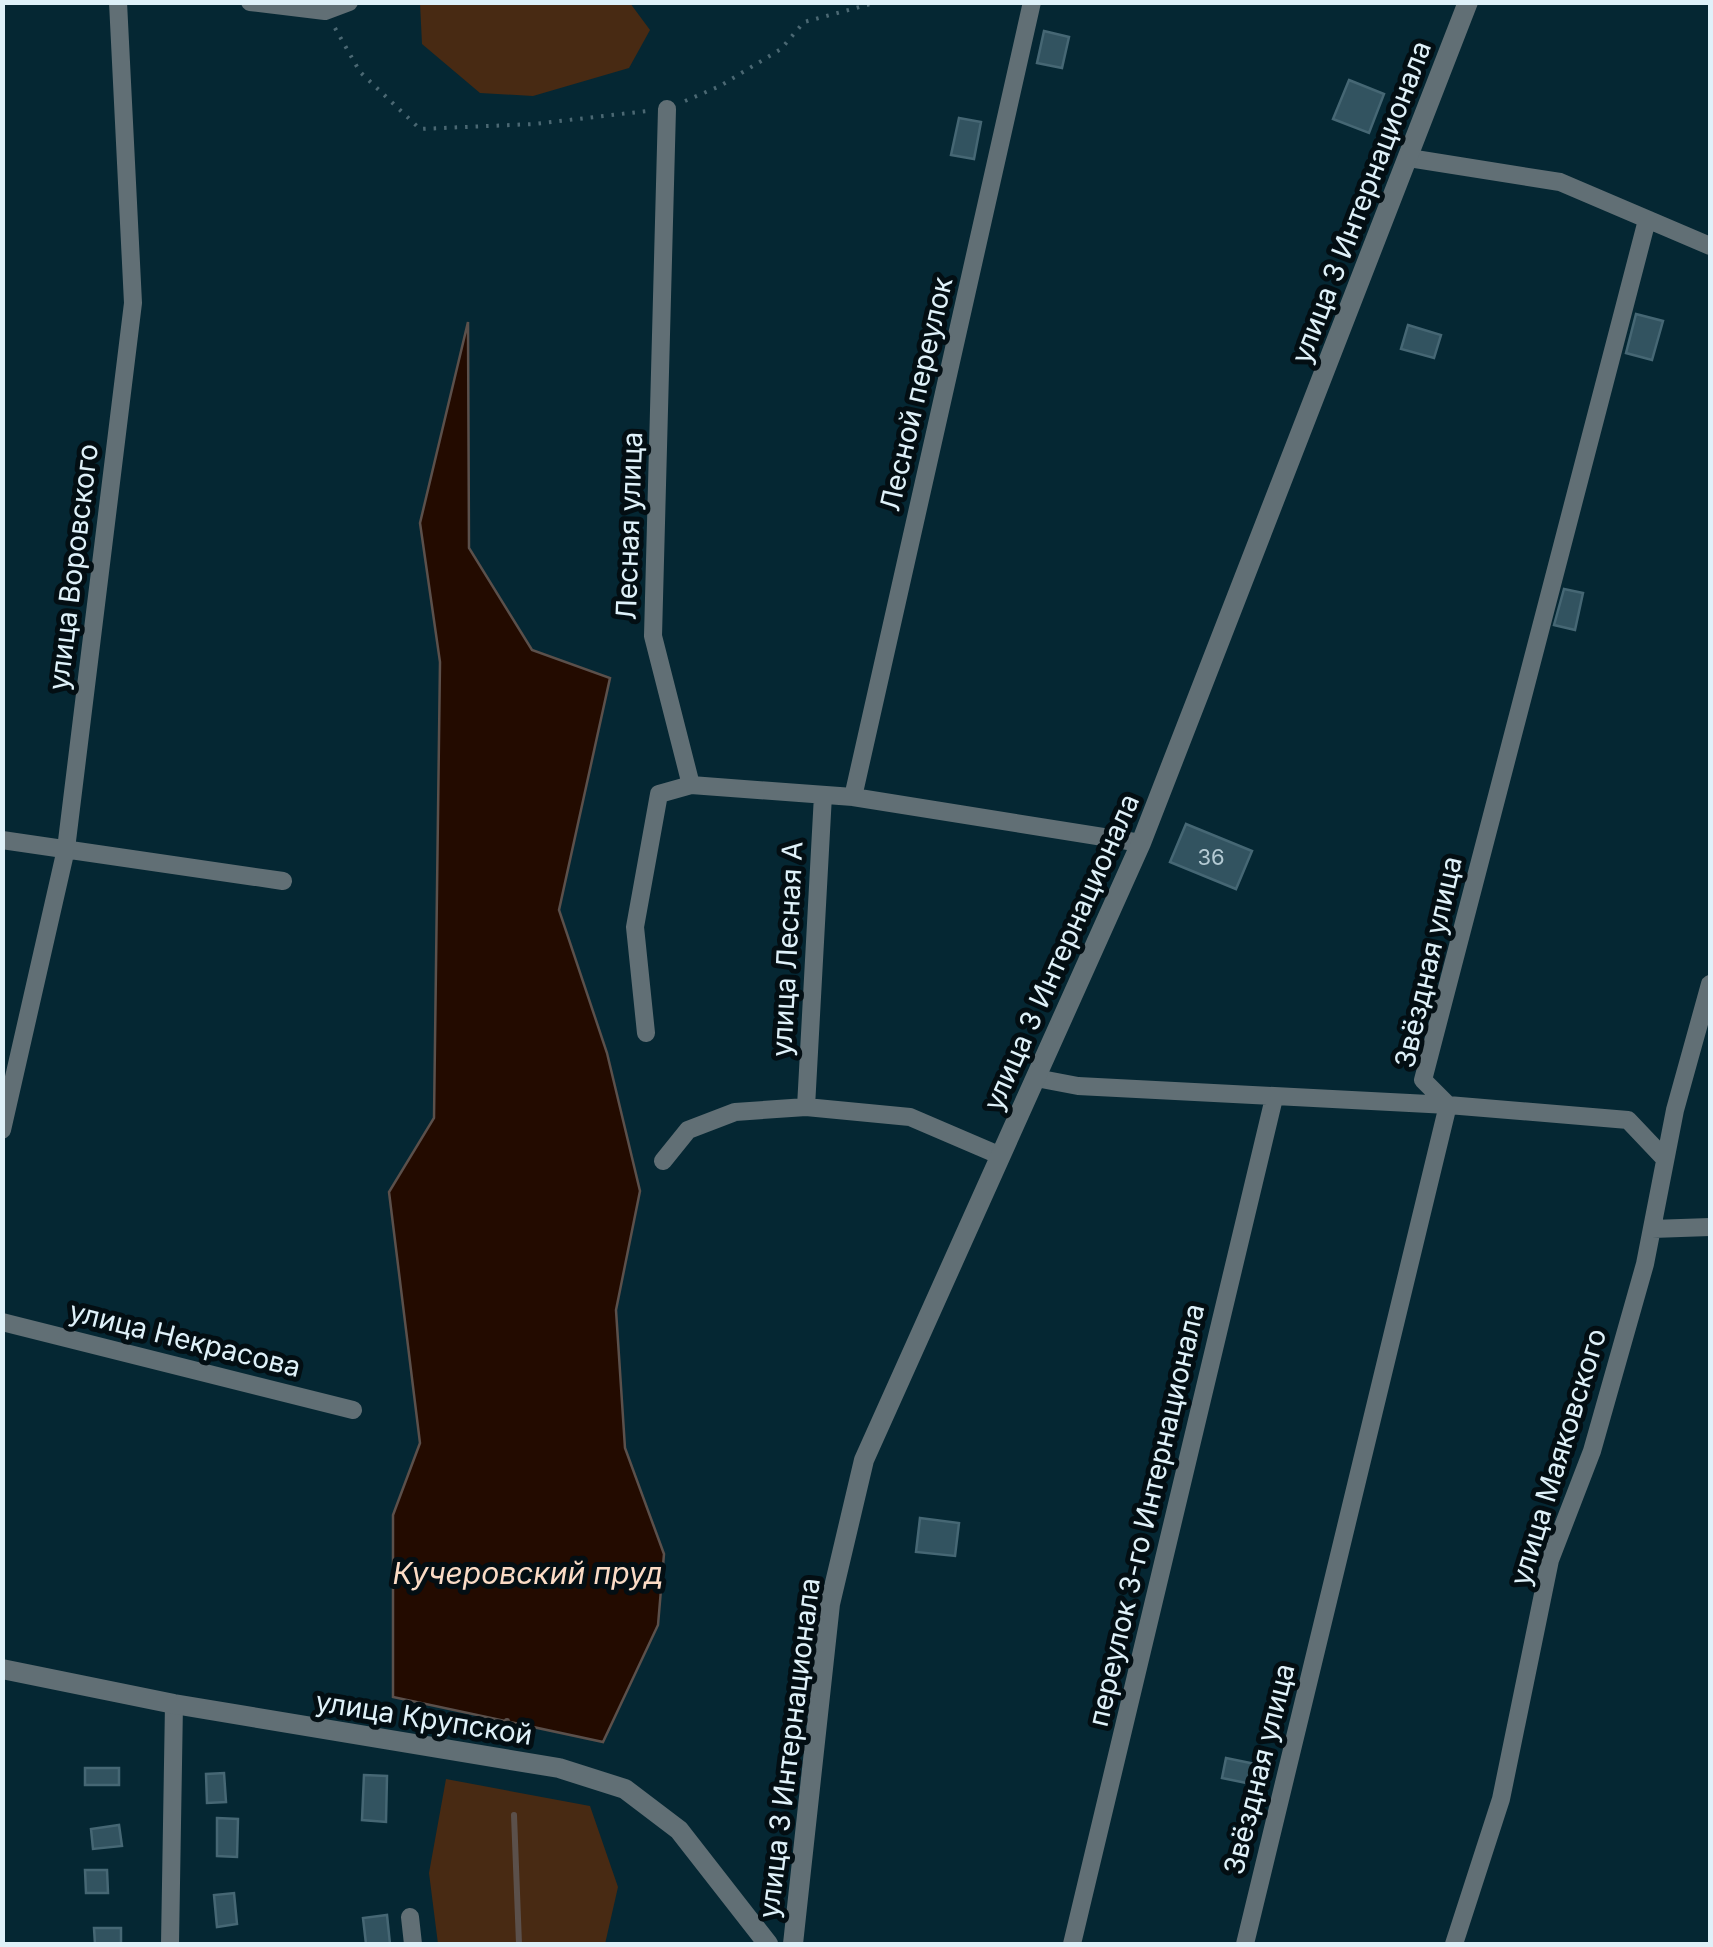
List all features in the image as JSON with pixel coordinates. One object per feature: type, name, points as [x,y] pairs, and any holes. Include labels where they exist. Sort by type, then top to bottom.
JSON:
[{"type":"street","name":"улица Воровского","points":[[2,1130],[66,850],[132,303],[118,2]]},
{"type":"street","points":[[250,2],[325,11],[349,2]]},
{"type":"street","name":"Лесной переулок","points":[[853,798],[1032,2]]},
{"type":"street","name":"улица 3 Интернационала","points":[[793,1944],[830,1604],[864,1460],[1142,843],[1468,2]]},
{"type":"street","name":"Лесная улица","points":[[668,109],[653,636],[691,785]]},
{"type":"street","points":[[1408,158],[1560,182],[1710,246]]},
{"type":"street","name":"Звёздная улица","points":[[1245,1944],[1448,1105],[1423,1080],[1647,220]]},
{"type":"street","points":[[646,1033],[635,927],[659,794],[691,785],[853,798],[1142,843]]},
{"type":"street","name":"улица Лесная А","points":[[806,1107],[823,795]]},
{"type":"street","points":[[2,840],[283,881]]},
{"type":"street","name":"улица Маяковского","points":[[1454,1944],[1501,1800],[1550,1560],[1592,1451],[1645,1264],[1674,1110],[1710,984]]},
{"type":"street","points":[[1036,1078],[1078,1086],[1448,1105],[1628,1120],[1665,1159]]},
{"type":"street","name":"переулок 3-го Интернационала","points":[[1072,1944],[1274,1098]]},
{"type":"street","points":[[663,1161],[688,1130],[719,1118],[735,1112],[806,1107],[910,1117],[1001,1156]]},
{"type":"street","points":[[1652,1229],[1710,1227]]},
{"type":"street","name":"улица Некрасова","points":[[2,1322],[354,1410]]},
{"type":"street","name":"улица Крупской","points":[[2,1669],[174,1704],[560,1768],[625,1789],[679,1830],[768,1944]]},
{"type":"street","points":[[170,1944],[174,1704]]},
{"type":"street","points":[[410,1917],[413,1944]]},
{"type":"path","points":[[325,11],[360,72],[420,129],[534,124],[668,109],[720,86],[782,49],[804,22],[878,2]]},
{"type":"shaded area","points":[[420,3],[630,3],[650,30],[629,68],[533,96],[480,93],[422,44]]},
{"type":"shaded area","points":[[446,1779],[590,1806],[618,1887],[605,1944],[438,1944],[429,1873]]},
{"type":"water","name":"Кучеровский пруд","points":[[468,322],[469,548],[532,650],[610,678],[559,910],[607,1053],[640,1191],[616,1310],[625,1448],[664,1554],[658,1625],[603,1742],[393,1697],[393,1515],[420,1443],[389,1192],[434,1118],[440,662],[420,523]]},
{"type":"building","points":[[1044,31],[1069,37],[1062,68],[1037,63]]},
{"type":"building","points":[[1349,80],[1384,94],[1369,133],[1333,119]]},
{"type":"building","points":[[959,118],[981,122],[974,159],[951,155]]},
{"type":"building","points":[[1636,314],[1663,321],[1652,360],[1626,353]]},
{"type":"building","points":[[1408,325],[1441,335],[1434,358],[1401,349]]},
{"type":"building","points":[[1564,589],[1583,593],[1575,630],[1554,625]]},
{"type":"building","points":[[1186,824],[1252,851],[1236,889],[1170,862]]},
{"type":"building","points":[[920,1518],[959,1523],[955,1556],[916,1552]]},
{"type":"building","points":[[1226,1758],[1265,1766],[1261,1786],[1222,1778]]},
{"type":"building","points":[[85,1768],[119,1768],[119,1785],[85,1785]]},
{"type":"building","points":[[224,1773],[226,1802],[207,1803],[206,1774]]},
{"type":"building","points":[[364,1775],[387,1776],[386,1822],[362,1820]]},
{"type":"building","points":[[217,1818],[238,1819],[237,1857],[217,1856]]},
{"type":"building","points":[[119,1825],[122,1846],[93,1849],[91,1829]]},
{"type":"building","points":[[85,1870],[107,1870],[108,1893],[86,1893]]},
{"type":"building","points":[[234,1893],[237,1924],[217,1927],[214,1895]]},
{"type":"building","points":[[387,1915],[390,1944],[366,1944],[363,1918]]},
{"type":"building","points":[[94,1928],[121,1928],[121,1944],[95,1944]]},
{"type":"waterway","points":[[507,1721],[508,1733]]},
{"type":"waterway","points":[[514,1815],[519,1944]]}]
